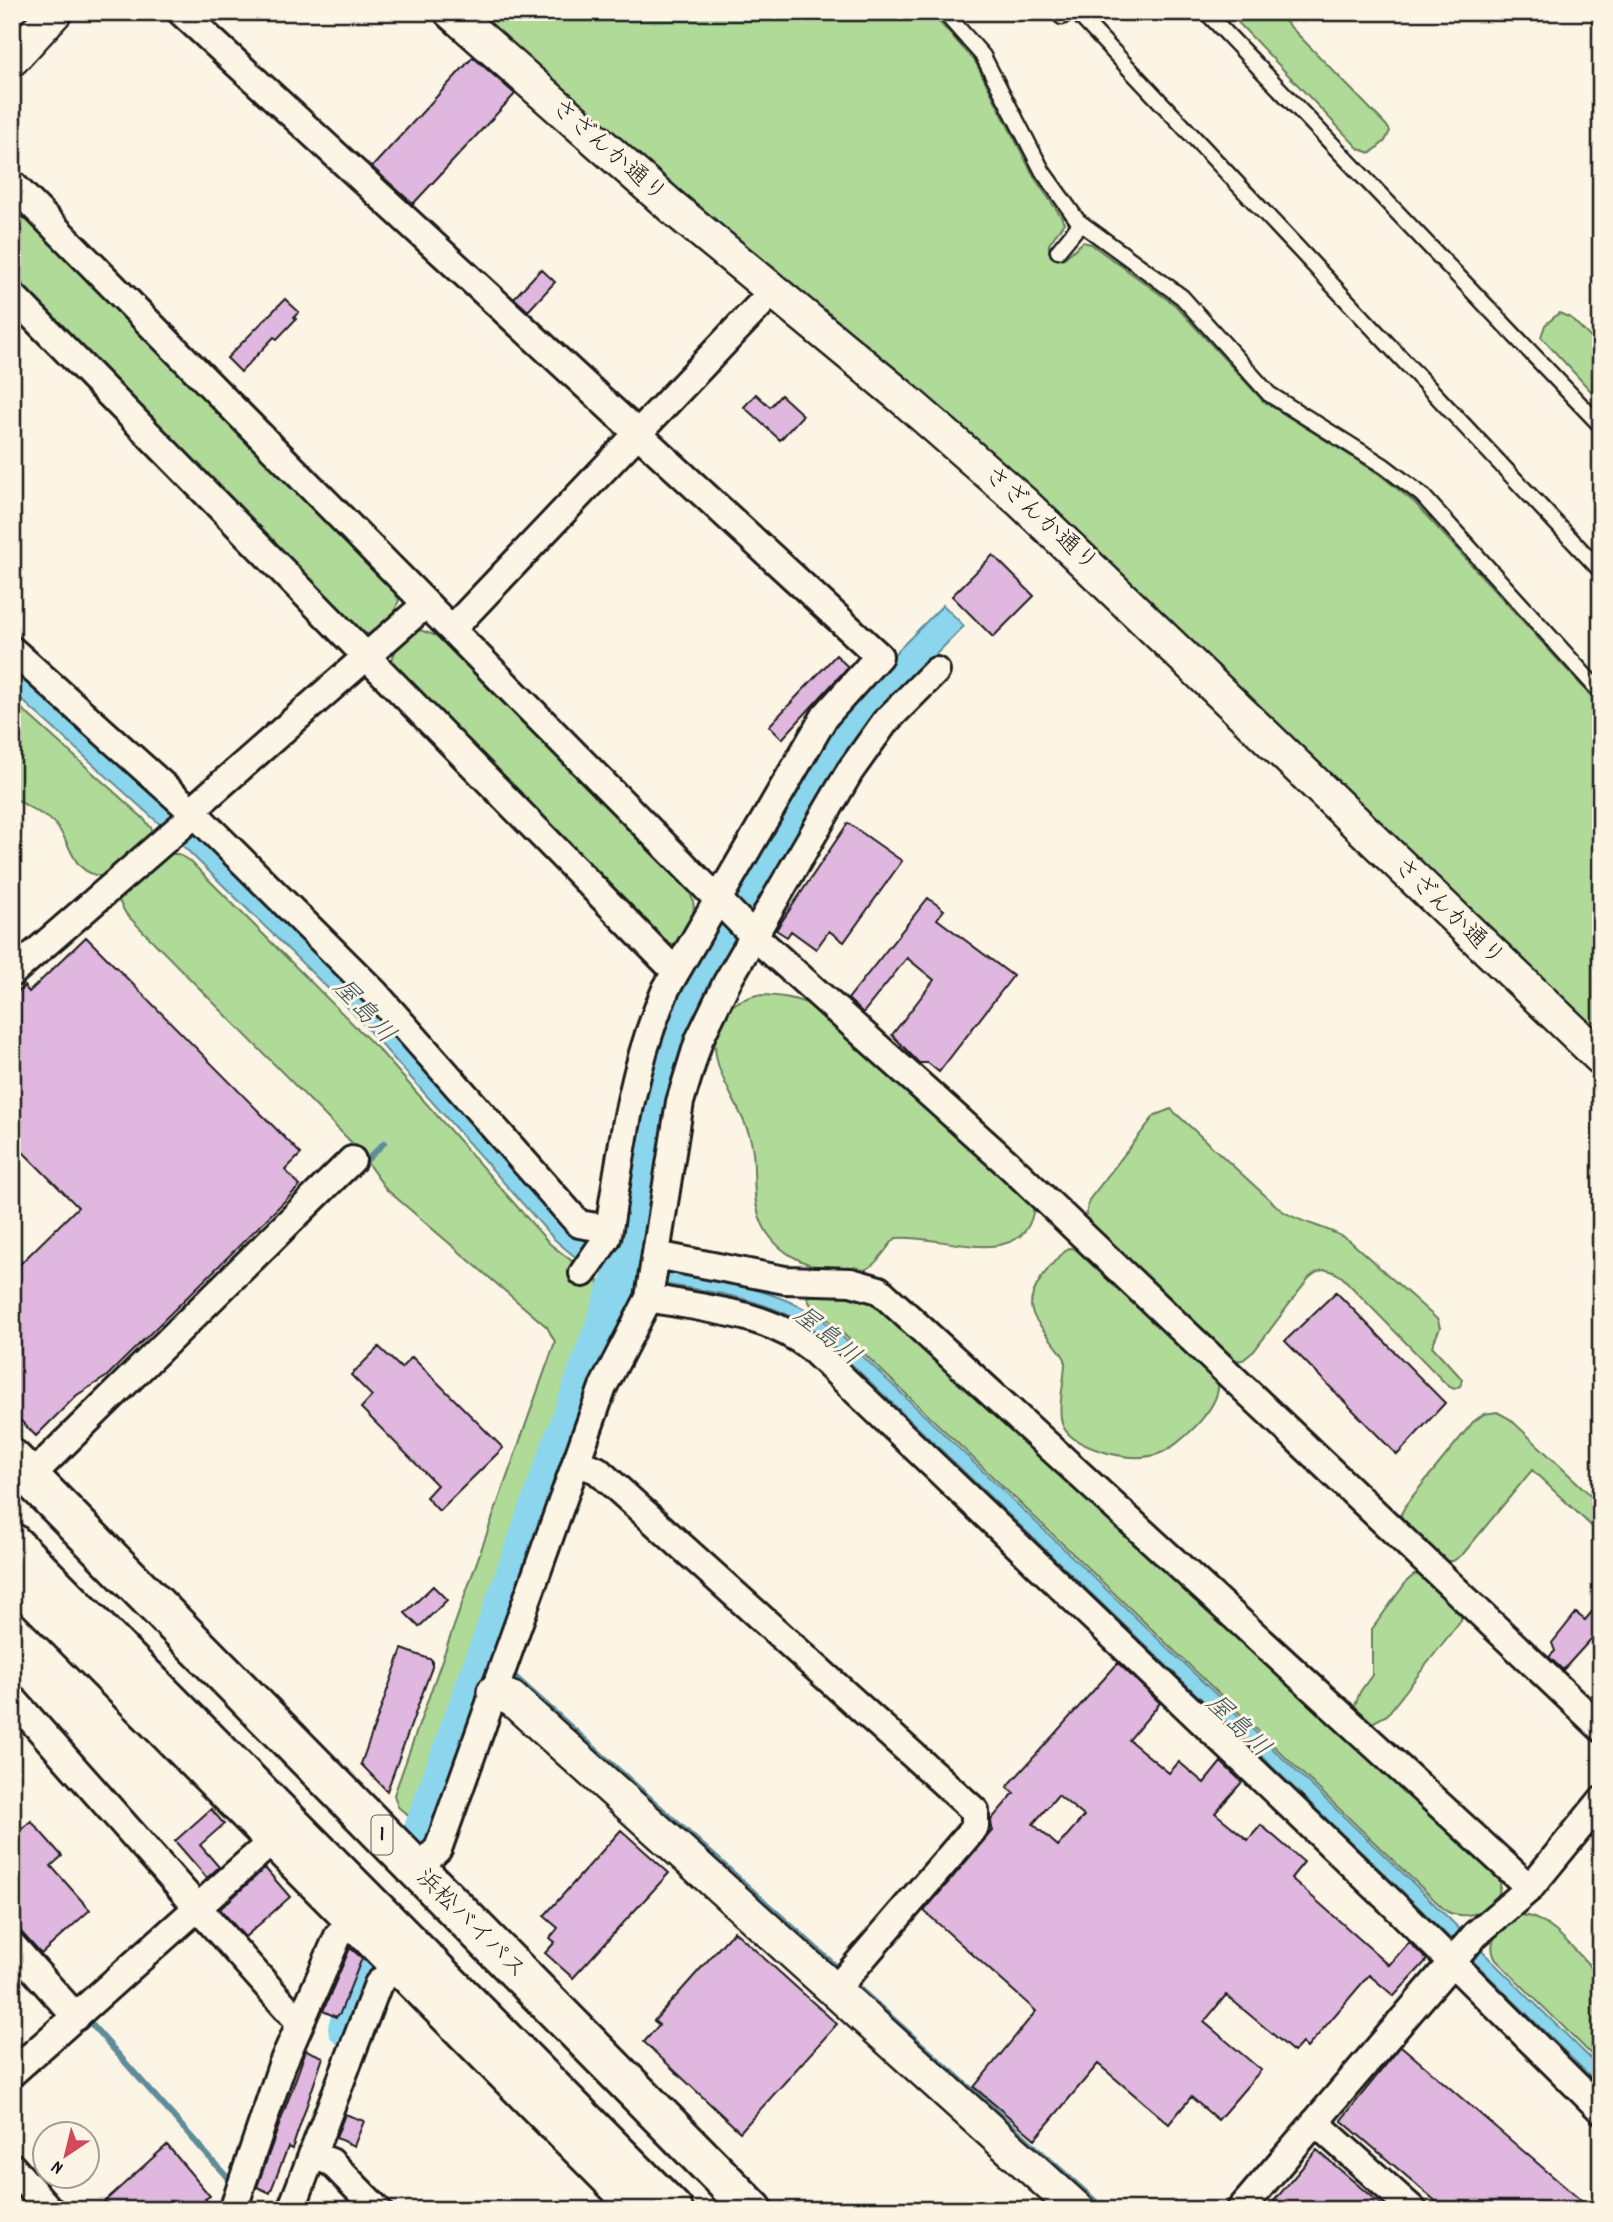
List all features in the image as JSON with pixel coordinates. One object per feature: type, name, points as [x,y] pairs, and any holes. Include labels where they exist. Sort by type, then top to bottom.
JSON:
[{"type":"highway","name":"浜松バイパス","points":[[21,1468],[753,2210]]},
{"type":"highway","name":"1","points":[[12,1543],[337,1891],[404,1959],[673,2210]]},
{"type":"highway","points":[[717,2173],[742,2210]]},
{"type":"street","points":[[12,59],[55,12]]},
{"type":"street","points":[[181,12],[879,656],[825,716],[720,902],[675,971],[652,1022],[631,1091],[607,1235],[584,1271]]},
{"type":"street","name":"さざんか通り","points":[[451,12],[563,114],[923,416],[1080,555],[1601,1058]]},
{"type":"street","points":[[12,184],[750,932],[1008,1164],[1601,1728]]},
{"type":"street","points":[[452,629],[773,291]]},
{"type":"street","points":[[12,295],[675,971]]},
{"type":"street","points":[[12,974],[167,839],[426,604]]},
{"type":"street","points":[[12,650],[193,814],[375,993],[579,1224],[607,1235]]},
{"type":"street","points":[[416,1870],[438,1849],[603,1387],[652,1276],[680,1102],[688,1071],[712,1011],[750,932],[867,745],[936,671]]},
{"type":"street","points":[[21,1468],[322,1177],[352,1160]]},
{"type":"street","points":[[652,1276],[851,1282],[879,1290],[1530,1888]]},
{"type":"street","points":[[652,1276],[795,1335],[811,1348],[1454,1959],[1601,2110]]},
{"type":"street","points":[[576,1462],[597,1470],[975,1811],[975,1827],[835,1990]]},
{"type":"street","points":[[12,1583],[270,1843],[337,1891],[351,1924],[404,1959],[634,2210]]},
{"type":"street","points":[[494,1692],[512,1699],[1078,2210]]},
{"type":"street","points":[[12,1698],[300,2023]]},
{"type":"street","points":[[1240,2210],[1476,1934],[1530,1888],[1601,1801]]},
{"type":"street","points":[[12,2073],[270,1843]]},
{"type":"street","points":[[233,2210],[265,2109],[300,2023],[338,1936],[351,1924]]},
{"type":"street","points":[[12,1945],[76,2017]]},
{"type":"street","points":[[291,2210],[378,1984],[404,1959]]},
{"type":"street","points":[[1315,2122],[1413,2210]]},
{"type":"street","points":[[312,2155],[331,2162],[378,2210]]},
{"type":"street","points":[[12,2167],[50,2210]]},
{"type":"lane","points":[[944,12],[983,56],[1043,173],[1059,198],[1081,223],[1182,297],[1269,394],[1384,466],[1422,495],[1601,693]]},
{"type":"lane","points":[[1057,12],[1062,17],[1068,12]]},
{"type":"lane","points":[[1076,12],[1601,570]]},
{"type":"lane","points":[[1206,12],[1601,426]]},
{"type":"lane","points":[[1058,251],[1081,223]]},
{"type":"green space","points":[[474,12],[930,12],[975,61],[1034,177],[1061,216],[1064,223],[1049,244],[1049,252],[1062,260],[1083,242],[1091,244],[1175,305],[1263,401],[1379,474],[1415,503],[1601,707],[1601,1035],[1033,490],[682,194]]},
{"type":"green space","points":[[1228,12],[1276,12],[1386,125],[1390,131],[1385,141],[1371,153],[1359,149]]},
{"type":"green space","points":[[12,212],[30,222],[394,592],[399,600],[393,615],[369,634],[359,632],[12,283]]},
{"type":"green space","points":[[1559,313],[1571,318],[1601,348],[1601,402],[1541,337],[1545,325]]},
{"type":"green space","points":[[420,630],[437,636],[688,890],[694,911],[685,932],[674,944],[664,944],[390,665],[397,647]]},
{"type":"green space","points":[[12,700],[152,829],[151,841],[107,877],[94,875],[78,864],[53,822],[12,795]]},
{"type":"green space","points":[[165,854],[178,854],[191,862],[381,1052],[550,1244],[599,1282],[602,1303],[420,1811],[410,1817],[398,1807],[394,1795],[555,1342],[547,1327],[386,1189],[355,1146],[126,914],[119,901],[121,890]]},
{"type":"green space","points":[[757,995],[796,1000],[831,1016],[1034,1206],[1028,1227],[1016,1239],[999,1245],[978,1246],[896,1238],[875,1263],[858,1272],[815,1266],[780,1248],[764,1228],[759,1215],[751,1141],[716,1056],[715,1041],[724,1014],[738,1002]]},
{"type":"green space","points":[[1171,1109],[1281,1210],[1350,1241],[1438,1320],[1440,1328],[1432,1346],[1463,1380],[1460,1386],[1454,1389],[1448,1386],[1342,1277],[1325,1270],[1309,1278],[1254,1351],[1243,1360],[1231,1361],[1085,1222],[1089,1200],[1155,1115]]},
{"type":"green space","points":[[1069,1248],[1083,1249],[1211,1368],[1217,1379],[1217,1393],[1206,1414],[1187,1435],[1167,1450],[1150,1456],[1126,1457],[1110,1454],[1078,1441],[1064,1428],[1060,1413],[1065,1359],[1035,1319],[1031,1306],[1036,1287],[1056,1260]]},
{"type":"green space","points":[[816,1293],[863,1293],[1497,1871],[1499,1892],[1494,1901],[1478,1913],[1456,1915],[1446,1911],[833,1324],[812,1307],[807,1298]]},
{"type":"green space","points":[[1497,1412],[1510,1419],[1601,1505],[1601,1535],[1532,1470],[1463,1554],[1453,1561],[1442,1561],[1403,1525],[1401,1514],[1407,1503],[1473,1422],[1484,1414]]},
{"type":"green space","points":[[1423,1574],[1461,1609],[1461,1620],[1387,1715],[1372,1723],[1364,1722],[1354,1708],[1360,1692],[1372,1675],[1372,1629],[1407,1581],[1414,1575]]},
{"type":"green space","points":[[1521,1915],[1532,1917],[1554,1930],[1601,1978],[1601,2064],[1496,1960],[1492,1946],[1497,1933]]},
{"type":"water","name":"屋島川","points":[[943,605],[964,626],[877,714],[716,977],[658,1270],[770,1294],[812,1313],[831,1326],[1411,1881],[1601,2069],[1601,2087],[1402,1891],[822,1336],[785,1313],[743,1299],[605,1274],[580,1261],[554,1239],[356,1016],[174,837],[12,691],[12,664],[221,855],[608,1249],[640,1093],[675,993],[815,749],[855,694]]},
{"type":"building","points":[[473,57],[515,94],[413,204],[372,167]]},
{"type":"building","points":[[541,269],[555,282],[528,311],[514,298]]},
{"type":"building","points":[[285,299],[299,312],[294,317],[296,319],[277,339],[274,337],[241,372],[227,358]]},
{"type":"building","points":[[756,394],[770,407],[781,395],[803,415],[780,440],[744,407]]},
{"type":"building","points":[[993,555],[1034,596],[993,637],[952,596]]},
{"type":"building","points":[[836,655],[848,667],[782,739],[769,726]]},
{"type":"building","points":[[848,823],[902,861],[844,942],[829,931],[816,949],[791,931],[787,937],[776,930]]},
{"type":"building","points":[[928,898],[944,910],[937,919],[1013,976],[939,1072],[928,1063],[919,1063],[892,1035],[934,980],[907,958],[863,1013],[848,999]]},
{"type":"building","points":[[86,937],[301,1154],[285,1170],[300,1186],[106,1377],[77,1395],[36,1436],[12,1412],[12,1272],[78,1207],[12,1141],[12,997],[24,986],[29,992]]},
{"type":"building","points":[[1336,1292],[1445,1403],[1397,1455],[1285,1341]]},
{"type":"building","points":[[379,1347],[401,1368],[412,1357],[503,1448],[439,1511],[426,1497],[437,1485],[361,1408],[372,1396],[351,1375]]},
{"type":"building","points":[[433,1586],[447,1600],[419,1627],[405,1613]]},
{"type":"building","points":[[1601,1601],[1601,1628],[1563,1670],[1549,1657],[1555,1651],[1552,1643],[1576,1613],[1585,1620]]},
{"type":"building","points":[[402,1649],[432,1660],[432,1667],[387,1791],[361,1764]]},
{"type":"building","points":[[1118,1663],[1160,1703],[1129,1740],[1169,1773],[1179,1762],[1204,1783],[1221,1762],[1242,1782],[1215,1813],[1248,1840],[1261,1825],[1304,1862],[1291,1878],[1389,1965],[1409,1942],[1427,1960],[1394,1996],[1369,1975],[1307,2048],[1302,2043],[1294,2052],[1226,1995],[1204,2022],[1261,2070],[1218,2120],[1191,2097],[1169,2124],[1098,2064],[1035,2139],[974,2087],[1036,2011],[924,1911],[992,1831],[991,1820],[1014,1793],[1007,1787]],"holes":[[[1058,1795],[1084,1816],[1058,1846],[1033,1824]]]},
{"type":"building","points":[[211,1809],[224,1824],[200,1845],[219,1867],[207,1878],[175,1841]]},
{"type":"building","points":[[31,1821],[62,1856],[51,1866],[90,1910],[41,1954],[12,1922],[12,1837]]},
{"type":"building","points":[[621,1830],[669,1873],[573,1978],[545,1953],[555,1942],[550,1938],[558,1928],[544,1916]]},
{"type":"building","points":[[265,1868],[290,1897],[245,1937],[220,1909]]},
{"type":"building","points":[[734,1931],[837,2024],[740,2132],[644,2042],[659,2025],[654,2021]]},
{"type":"building","points":[[350,1948],[362,1958],[336,2017],[323,2011]]},
{"type":"building","points":[[1401,2046],[1592,2210],[1446,2210],[1341,2120]]},
{"type":"building","points":[[306,2050],[323,2057],[292,2149],[288,2147],[270,2193],[257,2187]]},
{"type":"building","points":[[345,2114],[364,2121],[354,2146],[336,2138]]},
{"type":"building","points":[[167,2145],[210,2196],[205,2199],[215,2210],[95,2210]]},
{"type":"building","points":[[1317,2150],[1387,2210],[1284,2210],[1274,2201]]},
{"type":"waterway","points":[[360,1167],[384,1143]]},
{"type":"waterway","points":[[422,1832],[624,1270],[634,1228]]},
{"type":"waterway","points":[[514,1676],[840,1970]]},
{"type":"waterway","points":[[347,2028],[372,1964]]},
{"type":"waterway","points":[[854,1984],[1105,2210]]},
{"type":"waterway","points":[[86,2018],[233,2184]]}]
